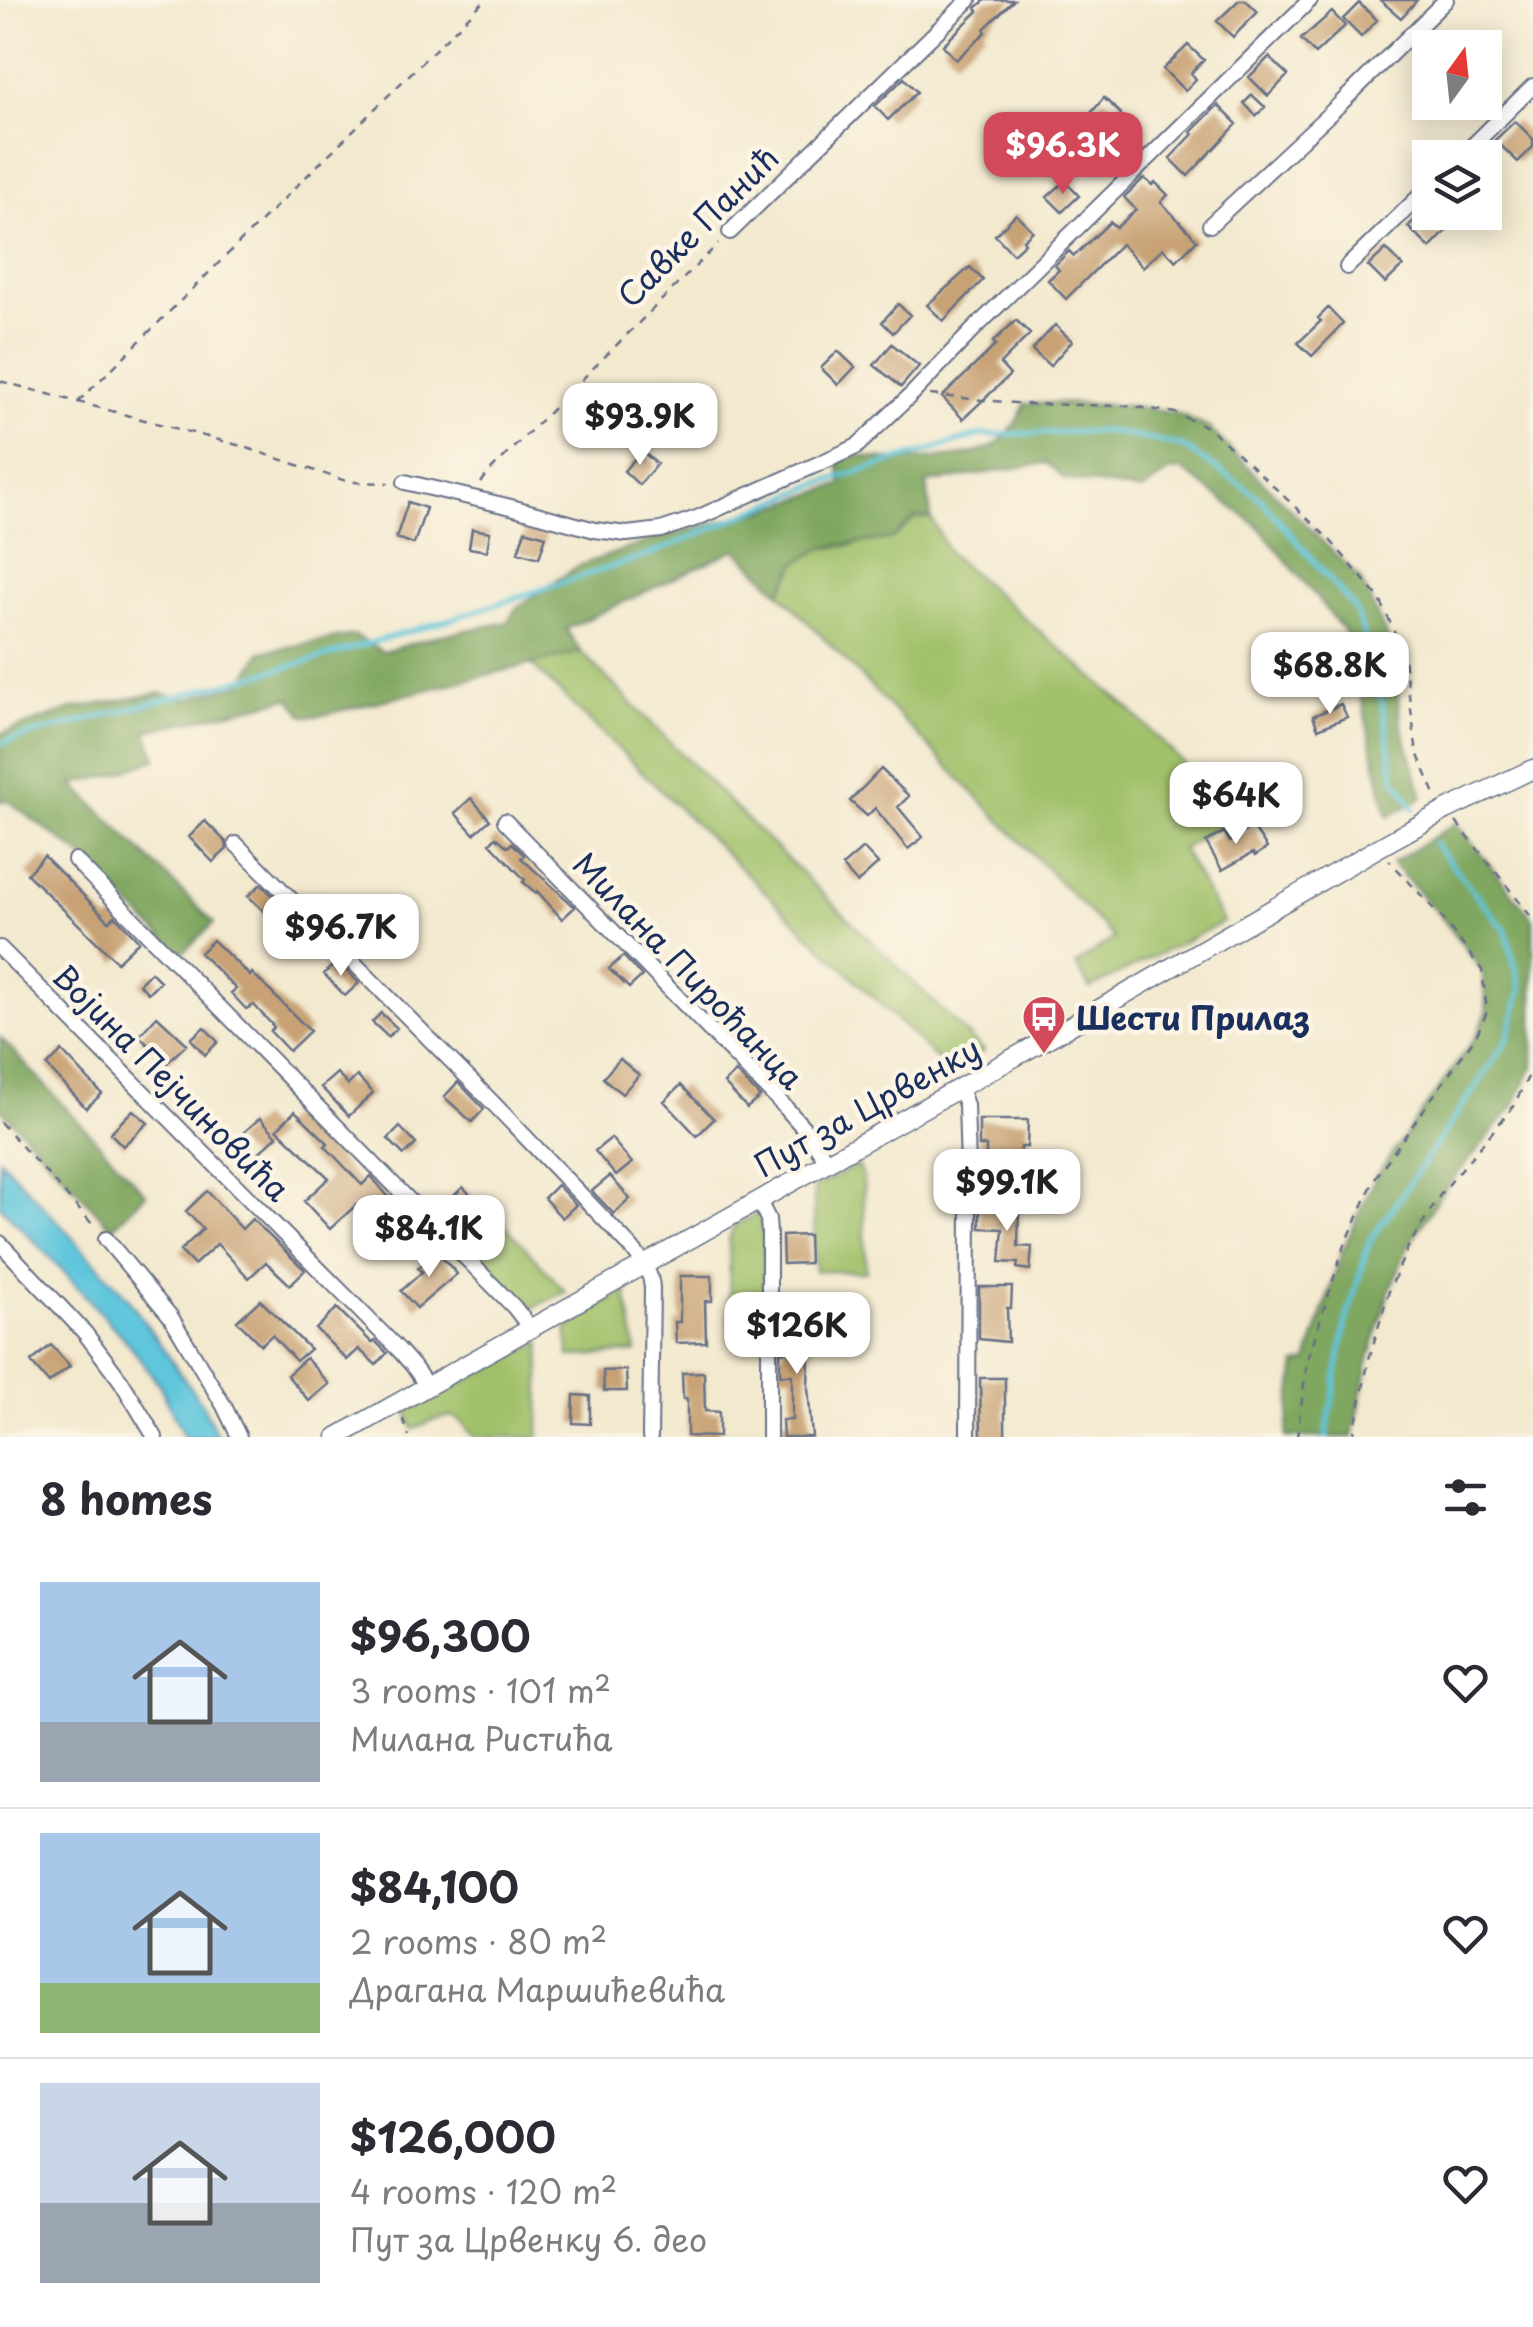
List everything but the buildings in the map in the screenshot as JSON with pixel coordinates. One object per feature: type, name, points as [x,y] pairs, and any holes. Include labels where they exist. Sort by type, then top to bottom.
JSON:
[{"type":"street","name":"Савке Панић","points":[[730,232],[969,0]]},
{"type":"street","points":[[405,482],[595,530],[627,534],[661,530],[697,518],[856,447],[1310,0]]},
{"type":"street","points":[[1210,225],[1446,0]]},
{"type":"street","points":[[1478,140],[1533,86]]},
{"type":"street","points":[[1347,267],[1412,204]]},
{"type":"street","name":"Пут за Црвенку","points":[[336,1437],[828,1163],[1446,810],[1533,770]]},
{"type":"street","name":"Милана Пироћанца","points":[[505,821],[786,1108],[828,1163]]},
{"type":"street","points":[[236,844],[532,1143],[650,1272],[650,1437]]},
{"type":"street","points":[[75,860],[514,1306],[531,1329]]},
{"type":"street","name":"Војина Пејчиновића","points":[[0,948],[399,1350],[427,1386]]},
{"type":"street","points":[[960,1088],[966,1105],[968,1180],[968,1437]]},
{"type":"street","points":[[759,1201],[768,1219],[769,1234],[769,1437]]},
{"type":"street","points":[[106,1240],[171,1317],[239,1437]]},
{"type":"street","points":[[0,1243],[86,1332],[154,1437]]},
{"type":"path","points":[[78,402],[485,0]]},
{"type":"path","name":"Савке Панић","points":[[471,498],[488,473],[730,232]]},
{"type":"path","points":[[0,381],[241,446],[349,482],[405,482]]},
{"type":"path","points":[[913,394],[1025,404],[1131,406],[1175,413],[1208,428],[1256,468],[1330,540],[1380,599],[1403,652],[1417,753],[1432,790],[1533,919]]},
{"type":"path","points":[[1297,1437],[1307,1362],[1342,1252],[1375,1178],[1465,1052],[1487,1012],[1482,970],[1443,919],[1378,848]]},
{"type":"path","points":[[1353,1437],[1369,1359],[1389,1292],[1408,1247],[1440,1195],[1513,1107],[1533,1068]]},
{"type":"path","points":[[0,1122],[106,1240]]},
{"type":"green space","points":[[1025,404],[1131,406],[1175,413],[1209,428],[1360,579],[1392,647],[1401,724],[1423,797],[1388,817],[1347,635],[1258,526],[1182,470],[1170,471],[1142,491],[1064,479],[1047,463],[927,483],[931,518],[915,518],[893,538],[822,548],[797,563],[780,593],[736,549],[566,629],[581,652],[319,716],[304,716],[290,698],[147,731],[156,759],[117,774],[73,784],[214,923],[180,955],[76,851],[5,799],[0,802],[0,734],[72,709],[161,693],[186,699],[241,684],[261,652],[354,635],[383,652],[508,622],[516,608],[578,566],[657,538],[766,510],[842,484],[838,462],[846,458],[920,459],[975,453],[1004,437]]},
{"type":"green space","points":[[915,518],[931,518],[949,553],[1125,705],[1237,817],[1182,849],[1223,922],[1090,988],[1076,965],[1114,938],[780,593],[797,563],[822,548],[853,545]]},
{"type":"green space","points":[[581,652],[984,1051],[948,1070],[530,663]]},
{"type":"green space","points":[[1456,823],[1533,919],[1533,1067],[1513,1107],[1440,1195],[1408,1247],[1389,1292],[1369,1359],[1353,1437],[1286,1437],[1296,1364],[1307,1362],[1342,1252],[1375,1178],[1476,1036],[1487,1012],[1482,970],[1392,863]]},
{"type":"green space","points":[[0,1037],[146,1194],[112,1228],[0,1108]]},
{"type":"green space","points":[[858,1165],[863,1177],[866,1272],[815,1271],[814,1187]]},
{"type":"green space","points":[[493,1212],[566,1292],[527,1310],[460,1241]]},
{"type":"green space","points":[[760,1212],[764,1247],[762,1340],[730,1340],[729,1239],[734,1226]]},
{"type":"green space","points":[[626,1291],[636,1352],[569,1357],[567,1328]]},
{"type":"green space","points":[[541,1342],[539,1437],[474,1437],[452,1416],[413,1429],[407,1412]]},
{"type":"water","points":[[0,1159],[127,1297],[202,1404],[218,1437],[184,1437],[160,1386],[132,1348],[0,1206]]},
{"type":"waterway","points":[[0,743],[306,662],[454,618],[651,554],[818,484],[980,435],[1108,431],[1182,446],[1259,497],[1355,609],[1378,678],[1394,776],[1414,809]]},
{"type":"waterway","points":[[1326,1437],[1346,1321],[1370,1241],[1507,1041],[1521,989],[1506,931],[1434,843]]},
{"type":"place","name":"Шести Прилаз","points":[[1044,1055]]}]
